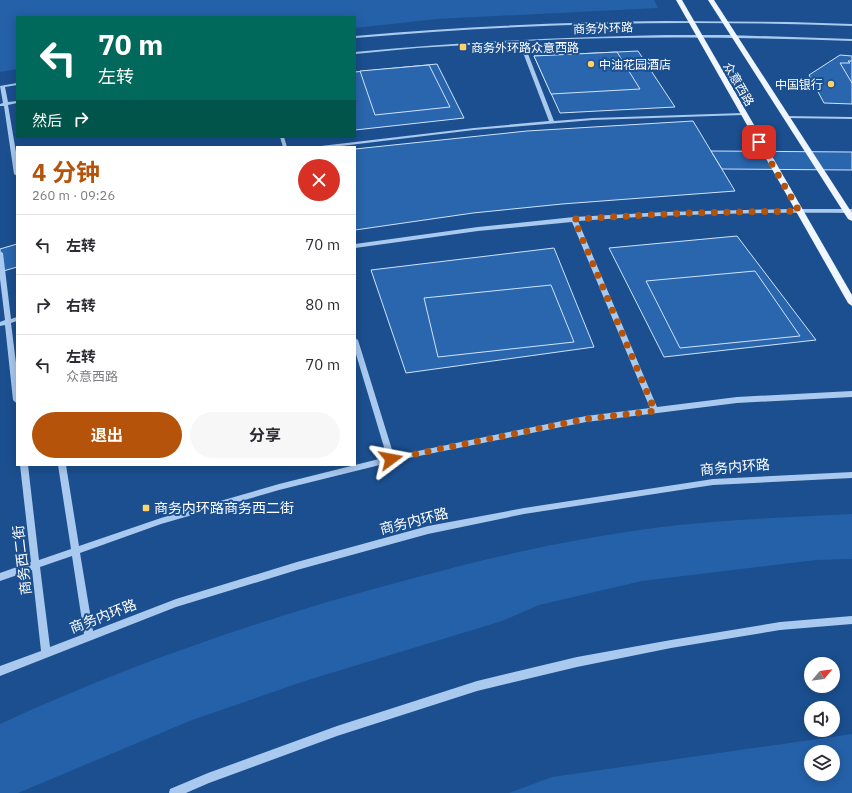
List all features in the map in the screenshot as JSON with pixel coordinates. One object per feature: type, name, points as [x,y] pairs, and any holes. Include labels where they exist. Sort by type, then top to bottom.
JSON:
[{"type":"main road","name":"众意西路","points":[[679,0],[852,303]]},
{"type":"main road","name":"众意西路","points":[[711,0],[786,117],[849,211],[852,219]]},
{"type":"street","name":"商务外环路","points":[[356,37],[474,28],[591,23],[725,22],[852,25]]},
{"type":"street","name":"商务外环路","points":[[356,53],[520,41],[600,38],[699,36],[852,40]]},
{"type":"street","points":[[520,41],[552,122]]},
{"type":"street","points":[[16,84],[2,86],[16,168]]},
{"type":"street","points":[[0,105],[16,102]]},
{"type":"street","points":[[329,146],[467,129],[593,118],[743,114]]},
{"type":"street","points":[[786,117],[852,118]]},
{"type":"street","points":[[356,246],[409,238],[574,219],[685,213],[849,211]]},
{"type":"street","points":[[574,219],[655,411]]},
{"type":"street","points":[[0,253],[16,391]]},
{"type":"street","points":[[0,324],[16,319]]},
{"type":"street","points":[[356,343],[391,459]]},
{"type":"street","points":[[0,577],[161,521],[279,487],[391,459],[586,419],[737,400],[852,394]]},
{"type":"street","name":"商务西二街","points":[[24,466],[46,652]]},
{"type":"street","points":[[62,466],[89,636]]},
{"type":"street","name":"商务内环路","points":[[0,671],[176,603],[297,566],[428,530],[524,510],[714,482],[852,475]]},
{"type":"street","points":[[174,793],[208,778],[338,731],[477,686],[577,662],[671,644],[780,626],[852,620]]},
{"type":"shaded area","points":[[0,0],[654,0],[658,8],[437,19],[356,28],[356,16],[16,16],[16,69],[0,72]]},
{"type":"shaded area","points":[[852,514],[852,559],[816,560],[642,581],[539,605],[502,621],[305,681],[192,720],[18,793],[0,793],[0,724],[100,681],[202,642],[358,593],[443,570],[577,540],[679,525],[766,518]]},
{"type":"shaded area","points":[[852,734],[852,793],[509,793],[552,777],[831,737],[840,737],[840,736]]},
{"type":"building","points":[[638,51],[675,107],[560,113],[534,56]]},
{"type":"building","points":[[617,52],[640,89],[551,94],[534,56]]},
{"type":"building","points":[[840,55],[852,56],[852,104],[824,103],[809,75]]},
{"type":"building","points":[[848,61],[852,61],[852,83],[840,63],[850,63]]},
{"type":"building","points":[[437,64],[464,118],[356,130],[356,72]]},
{"type":"building","points":[[429,65],[450,107],[375,115],[360,71]]},
{"type":"building","points":[[693,121],[735,191],[562,204],[473,213],[356,230],[356,149],[527,131]]},
{"type":"building","points":[[711,151],[852,152],[852,170],[722,169]]},
{"type":"building","points":[[737,236],[816,340],[664,357],[609,248]]},
{"type":"building","points":[[16,244],[16,267],[0,272],[0,249]]},
{"type":"building","points":[[554,248],[594,347],[406,373],[371,270]]},
{"type":"building","points":[[755,271],[800,336],[680,348],[646,281]]},
{"type":"building","points":[[551,285],[574,342],[438,357],[424,298]]},
{"type":"place","name":"商务外环路众意西路","points":[[463,47]]},
{"type":"place","name":"中油花园酒店","points":[[591,64]]},
{"type":"place","name":"中国银行","points":[[831,84]]},
{"type":"place","name":"商务内环路商务西二街","points":[[146,508]]},
{"type":"route","points":[[391,459],[586,419],[655,411],[574,219],[685,213],[799,211],[759,142]]}]
